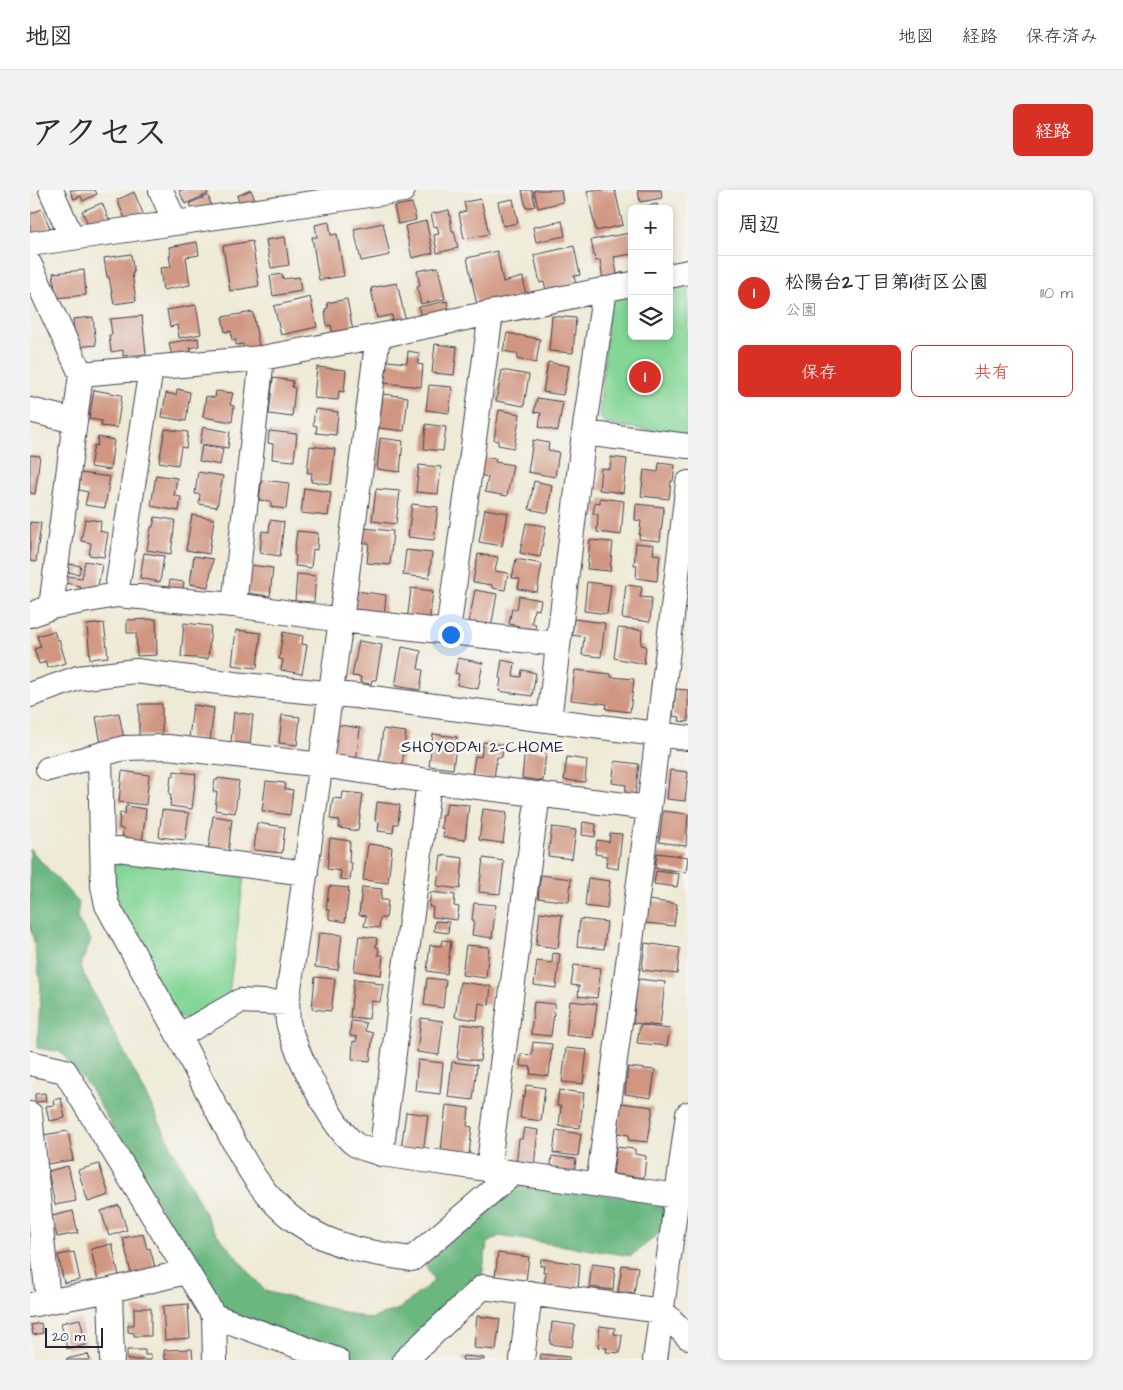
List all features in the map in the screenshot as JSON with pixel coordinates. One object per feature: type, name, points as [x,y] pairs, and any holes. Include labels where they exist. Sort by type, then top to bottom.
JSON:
[{"type":"street","points":[[52,190],[72,238]]},
{"type":"street","points":[[161,190],[175,223]]},
{"type":"street","points":[[30,244],[175,223],[274,199],[398,190]]},
{"type":"street","points":[[30,265],[81,374],[75,421],[41,611],[116,595],[234,605],[341,620],[558,644]]},
{"type":"street","points":[[673,275],[688,272]]},
{"type":"street","points":[[81,374],[262,358],[628,285]]},
{"type":"street","points":[[549,720],[584,432],[605,289]]},
{"type":"street","points":[[448,632],[491,313]]},
{"type":"street","points":[[378,336],[288,1003],[288,1021],[295,1044],[308,1074],[336,1125],[356,1145],[381,1154],[677,1196]]},
{"type":"street","points":[[234,605],[262,358]]},
{"type":"street","points":[[116,595],[151,368]]},
{"type":"street","points":[[30,410],[75,421]]},
{"type":"street","points":[[584,432],[688,446]]},
{"type":"street","points":[[598,1186],[649,808],[688,483]]},
{"type":"street","points":[[30,695],[78,678],[136,671],[234,684],[330,692],[688,738]]},
{"type":"street","points":[[48,769],[124,748],[150,746],[321,765],[429,781],[649,808]]},
{"type":"street","points":[[100,756],[103,886],[107,905],[179,1036],[243,1159],[261,1188],[276,1206],[298,1223],[323,1238],[363,1252],[412,1259],[512,1174]]},
{"type":"street","points":[[381,1154],[429,781]]},
{"type":"street","points":[[488,1170],[538,794]]},
{"type":"street","points":[[102,847],[306,873]]},
{"type":"street","points":[[179,1036],[240,1001],[288,1003]]},
{"type":"street","points":[[30,1064],[65,1071],[214,1316],[215,1360]]},
{"type":"street","points":[[30,1114],[39,1303],[110,1290],[186,1272]]},
{"type":"street","points":[[655,1360],[688,1114]]},
{"type":"street","points":[[406,1360],[483,1287],[662,1312],[688,1338]]},
{"type":"street","points":[[110,1290],[112,1360]]},
{"type":"street","points":[[522,1360],[530,1293]]},
{"type":"street","points":[[214,1316],[337,1360]]},
{"type":"green space","points":[[688,280],[688,436],[607,424],[599,417],[609,305],[619,295],[628,293],[628,340],[673,340],[673,283]]},
{"type":"green space","points":[[30,849],[79,903],[77,918],[91,940],[80,967],[212,1228],[265,1291],[370,1319],[399,1309],[434,1281],[425,1264],[508,1184],[656,1201],[665,1209],[661,1232],[631,1256],[499,1236],[487,1244],[481,1282],[395,1360],[356,1360],[220,1310],[90,1088],[61,1052],[37,1048],[41,987],[33,936],[30,929]]},
{"type":"green space","points":[[122,857],[244,878],[228,1000],[191,1022],[178,1016],[112,900],[109,867]]},
{"type":"building","points":[[70,190],[95,190],[97,194],[83,201],[81,196],[74,199]]},
{"type":"building","points":[[179,190],[206,190],[208,194],[185,204]]},
{"type":"building","points":[[251,190],[256,202],[242,208],[237,196]]},
{"type":"building","points":[[522,190],[532,190],[535,206],[526,208]]},
{"type":"building","points":[[534,190],[561,190],[563,202],[538,208]]},
{"type":"building","points":[[615,190],[623,225],[596,231],[587,191]]},
{"type":"building","points":[[638,190],[661,190],[662,198],[640,202]]},
{"type":"building","points":[[134,192],[145,218],[128,225],[117,200]]},
{"type":"building","points":[[208,196],[212,207],[194,215],[190,203]]},
{"type":"building","points":[[481,199],[489,234],[464,239],[459,213],[466,211],[464,202]]},
{"type":"building","points":[[513,199],[518,223],[503,226],[498,202]]},
{"type":"building","points":[[102,203],[110,222],[91,231],[82,211]]},
{"type":"building","points":[[412,203],[416,220],[398,224],[394,206]]},
{"type":"building","points":[[42,209],[50,228],[30,237],[30,214]]},
{"type":"building","points":[[449,210],[452,231],[454,231],[458,248],[437,253],[434,235],[439,234],[437,226],[434,227],[431,214]]},
{"type":"building","points":[[426,221],[433,253],[412,258],[405,226]]},
{"type":"building","points":[[562,221],[565,236],[536,242],[533,227]]},
{"type":"building","points":[[329,222],[331,235],[337,234],[344,276],[319,280],[312,237],[317,237],[315,225]]},
{"type":"building","points":[[383,223],[390,255],[361,261],[354,229]]},
{"type":"building","points":[[628,233],[628,255],[614,257],[617,274],[624,272],[624,277],[603,281],[600,260],[595,261],[591,240]]},
{"type":"building","points":[[285,237],[289,265],[271,268],[266,240]]},
{"type":"building","points":[[252,241],[259,286],[230,291],[223,246]]},
{"type":"building","points":[[197,242],[199,255],[186,257],[190,285],[163,290],[160,268],[171,267],[169,247]]},
{"type":"building","points":[[574,246],[580,275],[574,276],[577,288],[547,294],[544,282],[540,283],[534,255]]},
{"type":"building","points":[[497,251],[503,282],[523,277],[526,295],[477,305],[467,258]]},
{"type":"building","points":[[131,254],[136,301],[114,304],[104,258]]},
{"type":"building","points":[[438,267],[445,299],[421,304],[417,287],[420,286],[417,271]]},
{"type":"building","points":[[84,270],[86,295],[56,298],[53,273]]},
{"type":"building","points":[[282,274],[283,279],[299,277],[301,291],[273,296],[270,276]]},
{"type":"building","points":[[397,283],[405,318],[393,321],[392,315],[377,318],[371,288]]},
{"type":"building","points":[[310,297],[317,327],[281,335],[274,306]]},
{"type":"building","points":[[347,299],[353,331],[333,335],[331,325],[327,326],[325,309],[328,308],[327,303]]},
{"type":"building","points":[[447,301],[449,314],[421,319],[419,307]]},
{"type":"building","points":[[196,305],[201,334],[179,338],[177,325],[170,327],[167,310]]},
{"type":"building","points":[[253,312],[259,346],[244,349],[243,344],[236,345],[236,340],[232,340],[231,331],[225,332],[222,317]]},
{"type":"building","points":[[142,316],[146,354],[123,356],[123,350],[111,352],[109,335],[112,335],[110,319]]},
{"type":"building","points":[[552,316],[576,318],[573,353],[549,351]]},
{"type":"building","points":[[93,317],[96,345],[76,347],[73,319]]},
{"type":"building","points":[[507,333],[540,339],[536,363],[517,359],[518,354],[503,351]]},
{"type":"building","points":[[198,338],[199,346],[190,348],[192,354],[172,357],[169,343]]},
{"type":"building","points":[[435,344],[457,347],[454,375],[432,373]]},
{"type":"building","points":[[408,351],[419,353],[418,364],[423,365],[421,387],[384,383],[387,361],[407,363]]},
{"type":"building","points":[[548,362],[569,366],[563,395],[543,392]]},
{"type":"building","points":[[317,367],[346,370],[344,392],[339,391],[338,400],[314,398]]},
{"type":"building","points":[[502,370],[529,375],[524,406],[496,401]]},
{"type":"building","points":[[273,378],[293,381],[292,387],[295,388],[292,417],[269,414]]},
{"type":"building","points":[[429,385],[452,387],[449,413],[426,410]]},
{"type":"building","points":[[177,389],[190,392],[186,421],[162,417],[166,393],[176,395]]},
{"type":"building","points":[[94,390],[122,395],[117,428],[101,426],[102,421],[89,419]]},
{"type":"building","points":[[216,391],[233,393],[230,405],[234,406],[232,422],[203,417],[206,396],[215,398]]},
{"type":"building","points":[[383,394],[408,397],[404,431],[379,428]]},
{"type":"building","points":[[537,398],[563,402],[558,431],[539,427],[541,413],[534,412]]},
{"type":"building","points":[[315,409],[338,412],[336,435],[316,433],[317,426],[313,425]]},
{"type":"building","points":[[499,410],[520,414],[514,448],[498,445],[498,441],[494,440]]},
{"type":"building","points":[[426,424],[446,427],[443,451],[424,449]]},
{"type":"building","points":[[203,427],[230,432],[228,448],[200,444]]},
{"type":"building","points":[[165,429],[188,432],[186,448],[181,447],[178,465],[159,462]]},
{"type":"building","points":[[269,431],[297,434],[294,461],[272,459],[273,444],[268,443]]},
{"type":"building","points":[[98,437],[114,440],[110,470],[90,467],[94,445],[97,446]]},
{"type":"building","points":[[380,438],[403,441],[400,472],[377,469]]},
{"type":"building","points":[[533,440],[549,443],[548,450],[559,452],[555,477],[528,472]]},
{"type":"building","points":[[202,446],[223,449],[220,465],[199,461]]},
{"type":"building","points":[[310,446],[335,449],[331,484],[311,482],[312,473],[307,473]]},
{"type":"building","points":[[30,455],[40,456],[35,494],[30,493]]},
{"type":"building","points":[[483,457],[496,459],[495,462],[513,465],[507,496],[485,492],[488,477],[480,475]]},
{"type":"building","points":[[611,457],[627,459],[623,493],[599,490],[601,468],[610,469]]},
{"type":"building","points":[[659,463],[675,465],[669,499],[641,496],[644,470],[658,472]]},
{"type":"building","points":[[419,465],[441,467],[438,494],[416,492]]},
{"type":"building","points":[[198,472],[223,476],[217,507],[199,504],[200,494],[195,494]]},
{"type":"building","points":[[81,473],[110,477],[105,508],[85,505],[88,492],[79,490]]},
{"type":"building","points":[[156,475],[177,478],[174,496],[181,497],[179,511],[151,506]]},
{"type":"building","points":[[262,480],[289,483],[286,509],[271,507],[271,501],[259,500]]},
{"type":"building","points":[[534,481],[552,485],[548,513],[529,509]]},
{"type":"building","points":[[304,488],[331,492],[328,516],[301,513]]},
{"type":"building","points":[[376,489],[400,491],[396,524],[372,521]]},
{"type":"building","points":[[600,498],[624,501],[621,535],[597,532],[598,514],[593,514],[595,502],[600,503]]},
{"type":"building","points":[[412,504],[438,507],[434,540],[408,537]]},
{"type":"building","points":[[636,504],[664,507],[660,541],[639,539],[641,521],[635,520]]},
{"type":"building","points":[[485,509],[508,513],[502,546],[479,542]]},
{"type":"building","points":[[192,515],[214,519],[209,554],[186,550]]},
{"type":"building","points":[[155,517],[175,520],[171,554],[147,550],[151,527],[153,527]]},
{"type":"building","points":[[85,519],[101,521],[100,531],[108,533],[104,557],[89,555],[91,543],[81,541]]},
{"type":"building","points":[[270,520],[284,522],[280,556],[260,553],[262,531],[269,532]]},
{"type":"building","points":[[30,522],[41,523],[36,562],[30,561]]},
{"type":"building","points":[[526,523],[546,526],[540,557],[520,553]]},
{"type":"building","points":[[364,528],[393,531],[390,565],[367,563],[369,543],[363,543]]},
{"type":"building","points":[[297,531],[318,533],[317,550],[313,549],[311,568],[295,566],[296,556],[294,555]]},
{"type":"building","points":[[590,540],[613,542],[610,571],[587,569]]},
{"type":"building","points":[[636,543],[654,545],[653,554],[660,555],[657,581],[636,578],[637,565],[634,565]]},
{"type":"building","points":[[406,550],[432,553],[429,578],[403,575]]},
{"type":"building","points":[[144,553],[164,556],[160,582],[140,578]]},
{"type":"building","points":[[478,554],[498,557],[495,571],[508,573],[505,590],[492,588],[492,585],[473,582]]},
{"type":"building","points":[[194,556],[213,559],[208,587],[190,584]]},
{"type":"building","points":[[516,559],[542,564],[537,592],[518,589],[520,579],[512,578]]},
{"type":"building","points":[[85,561],[102,564],[97,592],[80,589],[80,586],[65,583],[66,576],[82,578]]},
{"type":"building","points":[[69,564],[81,566],[79,574],[67,572]]},
{"type":"building","points":[[250,565],[273,568],[270,596],[247,593]]},
{"type":"building","points":[[297,574],[316,576],[314,602],[295,601]]},
{"type":"building","points":[[170,580],[184,582],[182,595],[168,593]]},
{"type":"building","points":[[587,582],[611,585],[607,614],[584,611]]},
{"type":"building","points":[[626,585],[642,587],[640,597],[652,598],[650,622],[622,618]]},
{"type":"building","points":[[411,588],[433,591],[429,625],[407,622]]},
{"type":"building","points":[[475,590],[497,594],[490,633],[476,623],[469,622]]},
{"type":"building","points":[[356,591],[386,595],[384,616],[354,613]]},
{"type":"building","points":[[519,596],[541,600],[539,610],[534,609],[532,623],[536,624],[534,634],[518,631],[519,626],[509,624],[512,608],[517,609]]},
{"type":"building","points":[[156,619],[157,655],[137,656],[136,633],[127,633],[127,620]]},
{"type":"building","points":[[574,619],[605,623],[601,657],[582,655],[584,637],[572,635]]},
{"type":"building","points":[[104,623],[108,657],[90,659],[87,625]]},
{"type":"building","points":[[184,623],[211,626],[208,659],[181,657]]},
{"type":"building","points":[[618,628],[642,630],[641,645],[646,646],[644,664],[614,658]]},
{"type":"building","points":[[236,630],[261,633],[257,668],[232,665]]},
{"type":"building","points":[[54,631],[57,640],[59,639],[66,663],[47,668],[46,662],[39,664],[34,649],[41,647],[37,636]]},
{"type":"building","points":[[283,632],[303,636],[302,644],[307,645],[302,674],[281,670],[283,660],[279,659]]},
{"type":"building","points":[[359,641],[382,645],[376,680],[372,680],[371,684],[360,682],[361,677],[352,676]]},
{"type":"building","points":[[402,647],[421,651],[418,669],[423,670],[420,690],[395,686]]},
{"type":"building","points":[[458,658],[483,663],[478,689],[457,685],[459,674],[455,673]]},
{"type":"building","points":[[502,660],[515,663],[513,676],[521,677],[522,670],[536,673],[532,696],[499,691]]},
{"type":"building","points":[[575,670],[634,679],[630,712],[606,709],[607,704],[571,700]]},
{"type":"building","points":[[676,689],[688,690],[688,722],[679,721],[680,717],[673,716]]},
{"type":"building","points":[[139,704],[162,704],[162,736],[139,736]]},
{"type":"building","points":[[193,705],[214,708],[210,741],[189,738]]},
{"type":"building","points":[[234,712],[253,715],[250,745],[231,742]]},
{"type":"building","points":[[119,713],[124,740],[101,744],[96,717]]},
{"type":"building","points":[[282,715],[300,717],[297,745],[279,743]]},
{"type":"building","points":[[332,724],[360,728],[356,763],[328,760]]},
{"type":"building","points":[[383,729],[406,732],[402,766],[379,763]]},
{"type":"building","points":[[433,734],[457,737],[453,769],[429,766]]},
{"type":"building","points":[[483,742],[503,745],[502,757],[497,757],[494,779],[472,776],[475,756],[481,757]]},
{"type":"building","points":[[525,749],[546,752],[543,781],[522,778]]},
{"type":"building","points":[[567,757],[587,760],[585,782],[564,780]]},
{"type":"building","points":[[615,761],[639,764],[635,796],[625,795],[626,785],[612,783]]},
{"type":"building","points":[[670,770],[688,772],[685,801],[667,799]]},
{"type":"building","points":[[122,771],[149,775],[146,805],[119,802]]},
{"type":"building","points":[[174,771],[196,774],[192,809],[170,806],[171,776],[174,776]]},
{"type":"building","points":[[218,778],[239,781],[235,813],[215,810],[217,792],[213,792],[215,780],[218,780]]},
{"type":"building","points":[[266,781],[285,783],[285,789],[293,790],[290,815],[262,811]]},
{"type":"building","points":[[343,792],[363,794],[358,831],[339,828],[339,820],[330,819],[333,798],[342,799]]},
{"type":"building","points":[[377,802],[400,805],[398,824],[394,824],[393,833],[378,831],[379,822],[375,821]]},
{"type":"building","points":[[447,803],[469,805],[465,840],[443,837],[444,829],[441,828]]},
{"type":"building","points":[[126,806],[146,809],[142,843],[122,840],[123,829],[119,828],[120,813],[125,814]]},
{"type":"building","points":[[483,809],[507,812],[503,843],[479,840]]},
{"type":"building","points":[[162,810],[189,813],[185,840],[159,837]]},
{"type":"building","points":[[663,811],[688,814],[686,846],[659,842]]},
{"type":"building","points":[[213,816],[232,819],[228,854],[208,852]]},
{"type":"building","points":[[583,822],[596,824],[595,837],[582,835]]},
{"type":"building","points":[[257,823],[285,827],[282,853],[254,850]]},
{"type":"building","points":[[552,827],[576,830],[572,859],[548,856]]},
{"type":"building","points":[[610,833],[622,834],[618,869],[606,867],[607,856],[595,854],[597,840],[609,842]]},
{"type":"building","points":[[330,838],[350,841],[349,863],[352,863],[350,880],[340,879],[341,871],[327,869]]},
{"type":"building","points":[[368,844],[392,847],[388,883],[363,880]]},
{"type":"building","points":[[657,853],[688,857],[686,872],[655,868]]},
{"type":"building","points":[[441,855],[463,858],[460,889],[437,886]]},
{"type":"building","points":[[483,858],[504,861],[500,894],[479,892]]},
{"type":"building","points":[[656,871],[679,874],[677,887],[654,884]]},
{"type":"building","points":[[541,875],[571,879],[569,902],[538,898]]},
{"type":"building","points":[[588,878],[610,881],[607,909],[585,906]]},
{"type":"building","points":[[329,886],[349,888],[345,922],[329,919],[329,910],[326,910]]},
{"type":"building","points":[[362,887],[382,889],[381,900],[388,900],[386,918],[380,918],[379,928],[364,926],[366,916],[359,915]]},
{"type":"building","points":[[431,892],[455,895],[454,906],[459,907],[457,920],[432,917],[433,907],[429,907]]},
{"type":"building","points":[[648,900],[677,904],[674,926],[645,923]]},
{"type":"building","points":[[474,903],[496,905],[492,938],[472,935]]},
{"type":"building","points":[[540,912],[562,915],[558,948],[536,945]]},
{"type":"building","points":[[580,919],[607,922],[604,949],[577,946]]},
{"type":"building","points":[[435,921],[449,922],[448,933],[434,931]]},
{"type":"building","points":[[319,933],[342,935],[338,970],[315,967]]},
{"type":"building","points":[[359,936],[377,938],[376,947],[379,948],[378,955],[383,955],[381,975],[354,971]]},
{"type":"building","points":[[442,940],[451,941],[447,974],[427,971],[430,945],[441,946]]},
{"type":"building","points":[[645,943],[680,948],[677,974],[642,970]]},
{"type":"building","points":[[466,945],[489,947],[486,978],[462,975]]},
{"type":"building","points":[[553,953],[560,954],[556,988],[534,985],[537,961],[552,963]]},
{"type":"building","points":[[574,965],[601,968],[597,998],[578,996],[579,986],[571,985]]},
{"type":"building","points":[[315,977],[335,979],[331,1011],[312,1009]]},
{"type":"building","points":[[427,978],[446,980],[443,1008],[424,1005]]},
{"type":"building","points":[[354,979],[383,984],[380,1002],[371,1001],[369,1019],[350,1017]]},
{"type":"building","points":[[638,979],[665,982],[660,1026],[633,1023]]},
{"type":"building","points":[[460,982],[491,986],[489,1005],[479,1003],[477,1020],[455,1017]]},
{"type":"building","points":[[570,1001],[597,1004],[593,1038],[566,1035]]},
{"type":"building","points":[[534,1002],[555,1004],[551,1036],[531,1034]]},
{"type":"building","points":[[421,1018],[443,1021],[439,1055],[417,1052]]},
{"type":"building","points":[[351,1021],[366,1023],[365,1031],[373,1033],[370,1061],[352,1059],[353,1041],[356,1042],[357,1037],[350,1036]]},
{"type":"building","points":[[461,1024],[484,1027],[480,1061],[457,1058]]},
{"type":"building","points":[[640,1025],[670,1029],[667,1046],[637,1043]]},
{"type":"building","points":[[533,1042],[552,1044],[549,1076],[530,1074],[531,1067],[520,1066],[521,1054],[532,1055]]},
{"type":"building","points":[[566,1048],[587,1050],[583,1084],[562,1082]]},
{"type":"building","points":[[418,1060],[443,1063],[440,1094],[415,1091]]},
{"type":"building","points":[[452,1062],[477,1065],[473,1100],[448,1097]]},
{"type":"building","points":[[628,1067],[655,1070],[651,1098],[625,1094]]},
{"type":"building","points":[[526,1085],[545,1088],[541,1121],[520,1118]]},
{"type":"building","points":[[559,1090],[584,1093],[580,1128],[559,1126],[561,1106],[557,1106]]},
{"type":"building","points":[[45,1093],[46,1101],[35,1102],[35,1094]]},
{"type":"building","points":[[61,1098],[65,1118],[49,1121],[46,1106],[54,1105],[53,1100]]},
{"type":"building","points":[[621,1103],[653,1107],[648,1142],[628,1140],[629,1135],[618,1133]]},
{"type":"building","points":[[446,1105],[469,1108],[467,1126],[472,1127],[469,1155],[441,1151]]},
{"type":"building","points":[[406,1112],[428,1115],[423,1153],[401,1150]]},
{"type":"building","points":[[524,1128],[538,1130],[534,1167],[516,1165],[519,1139],[522,1139]]},
{"type":"building","points":[[556,1130],[581,1134],[578,1156],[553,1153]]},
{"type":"building","points":[[68,1131],[73,1160],[47,1164],[43,1135]]},
{"type":"building","points":[[616,1147],[635,1149],[635,1154],[646,1156],[644,1178],[613,1174]]},
{"type":"building","points":[[552,1156],[576,1159],[574,1175],[550,1172]]},
{"type":"building","points":[[99,1164],[109,1195],[88,1202],[78,1170]]},
{"type":"building","points":[[68,1166],[76,1201],[55,1205],[48,1171]]},
{"type":"building","points":[[119,1205],[127,1230],[109,1236],[101,1211]]},
{"type":"building","points":[[73,1211],[78,1233],[57,1237],[52,1216]]},
{"type":"building","points":[[143,1234],[147,1249],[150,1248],[156,1271],[131,1274],[123,1238]]},
{"type":"building","points":[[112,1244],[119,1276],[98,1281],[91,1249]]},
{"type":"building","points":[[74,1252],[80,1280],[64,1283],[58,1255]]},
{"type":"building","points":[[498,1253],[529,1257],[526,1281],[495,1277]]},
{"type":"building","points":[[541,1259],[580,1264],[578,1290],[544,1286],[546,1272],[543,1272],[544,1266],[540,1266]]},
{"type":"building","points":[[592,1264],[615,1267],[613,1290],[589,1287]]},
{"type":"building","points":[[622,1265],[638,1267],[634,1294],[618,1292]]},
{"type":"building","points":[[188,1304],[190,1338],[165,1340],[163,1306]]},
{"type":"building","points":[[134,1308],[151,1308],[151,1336],[134,1336],[134,1333],[128,1332],[128,1325],[134,1325]]},
{"type":"building","points":[[477,1316],[500,1319],[496,1350],[474,1348]]},
{"type":"building","points":[[80,1319],[86,1345],[67,1349],[61,1323]]},
{"type":"building","points":[[552,1322],[575,1325],[572,1347],[550,1344]]},
{"type":"building","points":[[41,1323],[43,1333],[33,1335],[31,1325]]},
{"type":"building","points":[[600,1326],[615,1328],[614,1334],[622,1335],[620,1353],[606,1352],[607,1348],[598,1347]]},
{"type":"building","points":[[192,1349],[193,1360],[165,1360],[164,1350]]},
{"type":"building","points":[[127,1350],[145,1350],[145,1355],[151,1355],[151,1360],[127,1360]]},
{"type":"building","points":[[88,1354],[90,1360],[66,1359]]},
{"type":"building","points":[[541,1354],[569,1357],[569,1360],[540,1360]]},
{"type":"building","points":[[463,1356],[484,1358],[484,1360],[462,1360]]},
{"type":"place","name":"松陽台2丁目第1街区公園","points":[[645,377]]},
{"type":"district","name":"SHOYODAI 2-CHOME","points":[[483,746]]}]
